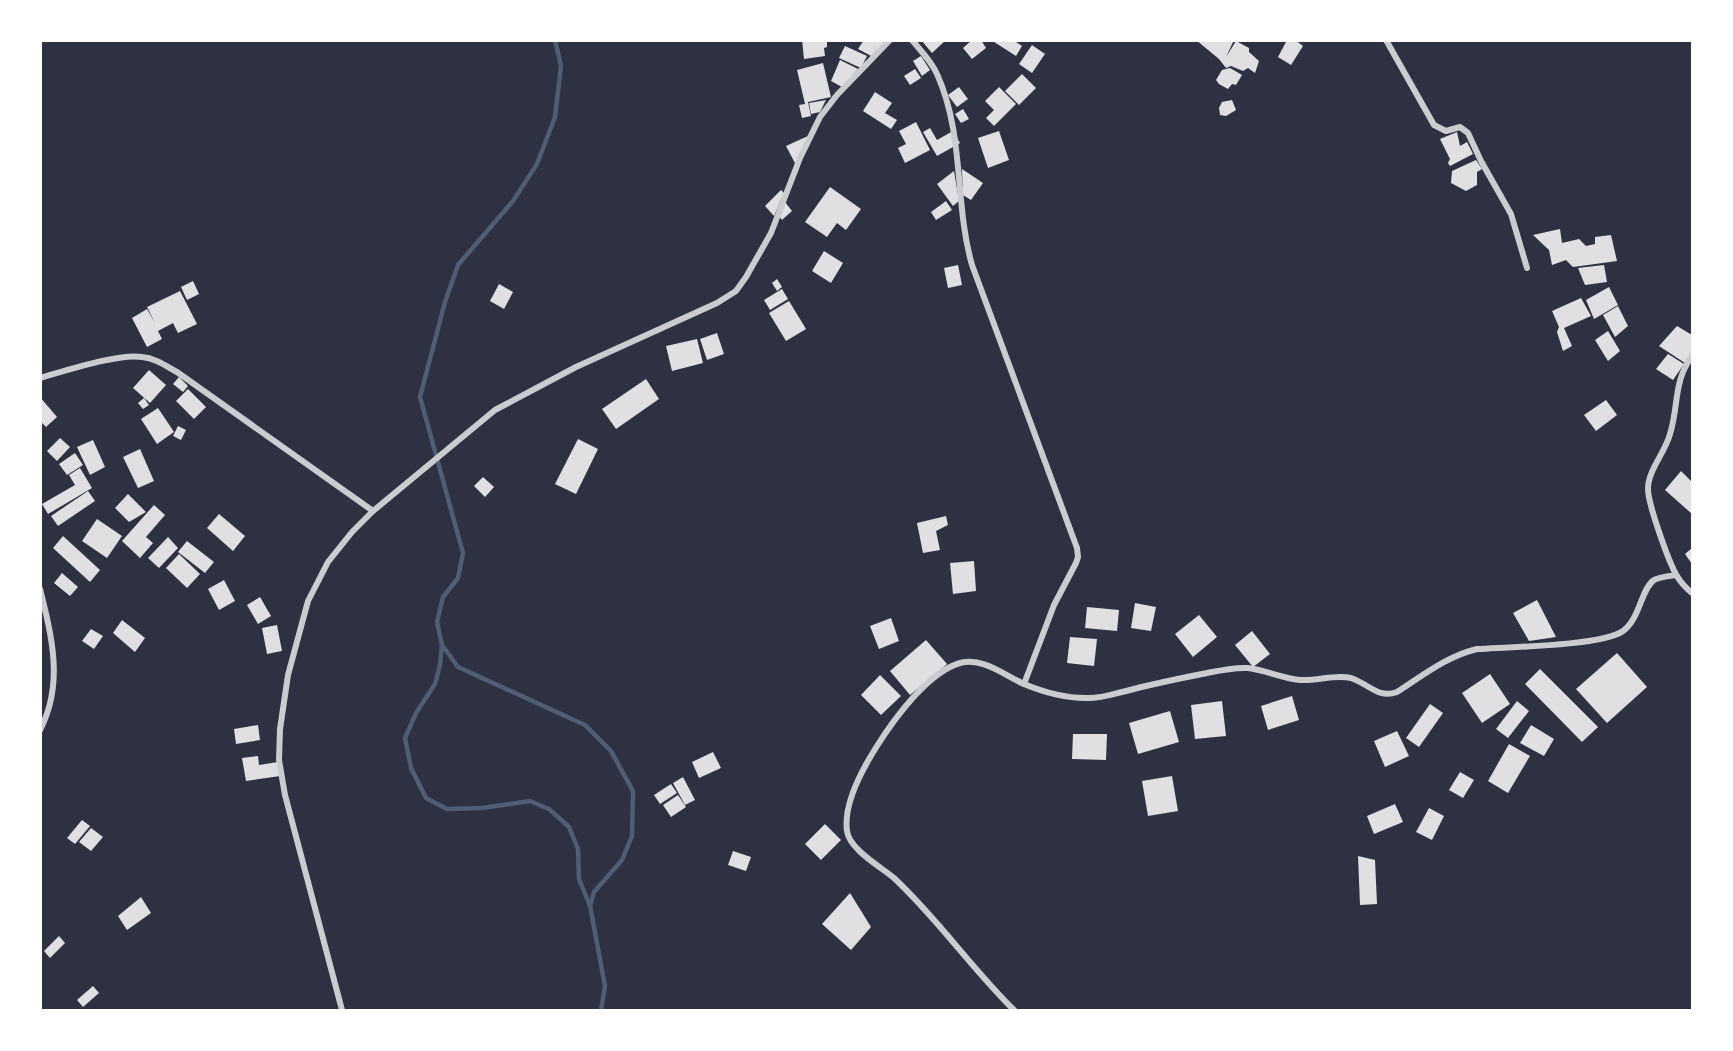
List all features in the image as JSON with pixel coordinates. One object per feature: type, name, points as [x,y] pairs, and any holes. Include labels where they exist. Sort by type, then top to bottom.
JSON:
[{"type":"street","points":[[342,1011],[285,795],[279,760],[280,729],[288,675],[309,601],[328,562],[373,511],[495,410],[576,367],[717,303],[736,291],[771,233],[820,117],[837,95],[890,40]]},
{"type":"street","points":[[912,40],[937,72],[948,103],[955,131],[963,231],[972,265],[1077,549],[1076,563],[1054,605],[1024,684]]},
{"type":"street","points":[[1386,40],[1434,125],[1446,131],[1460,127],[1468,133],[1511,214],[1527,268]]},
{"type":"street","points":[[40,378],[108,360],[141,356],[155,360],[177,372],[373,511]]},
{"type":"street","points":[[1692,356],[1679,381],[1670,436],[1648,488],[1650,505],[1676,575],[1692,593]]},
{"type":"street","points":[[1014,1011],[919,902],[857,849],[849,839],[847,831],[848,813],[855,786],[864,766],[893,721],[930,682],[948,668],[962,663],[975,662],[988,665],[1024,684],[1058,695],[1087,698],[1104,697],[1168,680],[1235,668],[1249,668],[1303,681],[1349,678],[1383,695],[1390,695],[1450,658],[1465,652],[1477,649],[1589,641],[1611,636],[1622,631],[1631,622],[1647,588],[1654,580],[1676,575]]},
{"type":"street","points":[[40,589],[54,656],[54,690],[50,712],[40,730]]},
{"type":"building","points":[[802,40],[827,40],[827,47],[824,48],[825,56],[804,59]]},
{"type":"building","points":[[864,40],[887,40],[873,57],[858,49]]},
{"type":"building","points":[[921,40],[946,40],[932,53]]},
{"type":"building","points":[[972,40],[981,40],[986,48],[972,59],[963,48]]},
{"type":"building","points":[[991,40],[1013,40],[1022,46],[1016,56]]},
{"type":"building","points":[[1196,40],[1234,40],[1226,57],[1236,41],[1249,48],[1249,52],[1259,61],[1255,73],[1248,68],[1243,71],[1231,66],[1226,68],[1219,59]]},
{"type":"building","points":[[1287,40],[1295,40],[1303,46],[1291,65],[1278,57]]},
{"type":"building","points":[[1032,45],[1045,54],[1032,73],[1019,64]]},
{"type":"building","points":[[845,46],[867,56],[861,68],[839,58]]},
{"type":"building","points":[[921,56],[930,70],[922,76],[913,61]]},
{"type":"building","points":[[840,60],[858,69],[842,87],[831,81]]},
{"type":"building","points":[[823,63],[831,97],[808,102],[811,116],[802,118],[799,105],[805,104],[797,70]]},
{"type":"building","points":[[1230,68],[1242,75],[1236,85],[1232,84],[1228,89],[1216,80],[1222,70]]},
{"type":"building","points":[[915,69],[921,78],[910,85],[904,76]]},
{"type":"building","points":[[1022,74],[1036,88],[1019,105],[1005,91]]},
{"type":"building","points":[[959,87],[968,99],[957,107],[948,95]]},
{"type":"building","points":[[999,87],[1016,104],[994,126],[986,118],[994,110],[985,101]]},
{"type":"building","points":[[875,92],[892,103],[885,113],[897,120],[891,129],[863,111]]},
{"type":"building","points":[[826,100],[820,112],[811,114],[809,103]]},
{"type":"building","points":[[1232,100],[1236,110],[1226,116],[1220,115],[1219,108],[1222,102]]},
{"type":"building","points":[[963,109],[969,119],[961,123],[955,114]]},
{"type":"building","points":[[916,122],[930,150],[905,163],[898,148],[906,144],[899,131]]},
{"type":"building","points":[[930,128],[937,140],[953,131],[960,143],[937,156],[923,132]]},
{"type":"building","points":[[999,131],[1009,160],[988,168],[978,138]]},
{"type":"building","points":[[1457,132],[1460,146],[1467,142],[1473,154],[1450,166],[1448,163],[1450,159],[1440,139]]},
{"type":"building","points":[[808,136],[796,165],[786,146]]},
{"type":"building","points":[[1476,160],[1482,169],[1477,172],[1477,185],[1466,191],[1451,183],[1452,171]]},
{"type":"building","points":[[962,169],[983,183],[971,200],[963,195]]},
{"type":"building","points":[[954,171],[959,201],[953,206],[937,184]]},
{"type":"building","points":[[830,187],[861,209],[846,230],[837,223],[827,237],[805,222]]},
{"type":"building","points":[[781,190],[784,193],[774,216],[765,206]]},
{"type":"building","points":[[946,201],[952,210],[936,220],[931,212]]},
{"type":"building","points":[[785,202],[792,211],[782,220],[779,216]]},
{"type":"building","points":[[1560,229],[1562,243],[1579,239],[1586,246],[1595,244],[1595,237],[1611,235],[1617,261],[1573,267],[1566,260],[1552,265],[1549,250],[1533,235]]},
{"type":"building","points":[[824,251],[843,263],[831,283],[812,271]]},
{"type":"building","points":[[958,265],[962,285],[948,288],[944,268]]},
{"type":"building","points":[[1604,265],[1607,282],[1585,285],[1578,268]]},
{"type":"building","points":[[777,279],[782,287],[777,291],[772,283]]},
{"type":"building","points":[[193,281],[199,294],[187,300],[181,287]]},
{"type":"building","points":[[499,284],[513,292],[504,309],[490,301]]},
{"type":"building","points":[[1609,287],[1618,305],[1594,319],[1586,300]]},
{"type":"building","points":[[782,289],[788,299],[770,310],[764,300]]},
{"type":"building","points":[[180,291],[197,324],[178,333],[173,323],[158,331],[162,339],[147,347],[132,318],[147,309],[155,323],[147,307]]},
{"type":"building","points":[[1581,298],[1591,316],[1564,328],[1572,346],[1563,351],[1557,332],[1559,327],[1552,311]]},
{"type":"building","points":[[789,301],[806,329],[786,341],[769,313]]},
{"type":"building","points":[[1618,306],[1628,326],[1615,337],[1603,315]]},
{"type":"building","points":[[1677,326],[1692,335],[1692,351],[1685,363],[1659,346]]},
{"type":"building","points":[[1608,331],[1620,351],[1608,361],[1595,340]]},
{"type":"building","points":[[717,333],[724,354],[707,360],[700,339]]},
{"type":"building","points":[[697,339],[703,363],[672,371],[666,346]]},
{"type":"building","points":[[1668,354],[1684,364],[1673,380],[1656,369]]},
{"type":"building","points":[[149,370],[166,385],[150,403],[133,388]]},
{"type":"building","points":[[179,377],[188,386],[183,392],[173,384]]},
{"type":"building","points":[[646,379],[659,399],[616,429],[602,409]]},
{"type":"building","points":[[188,389],[206,407],[194,419],[176,401]]},
{"type":"building","points":[[40,397],[57,417],[46,427],[40,421]]},
{"type":"building","points":[[144,398],[149,405],[143,409],[138,403]]},
{"type":"building","points":[[1606,400],[1617,415],[1596,431],[1584,415]]},
{"type":"building","points":[[158,408],[174,432],[157,444],[141,419]]},
{"type":"building","points":[[178,426],[186,430],[181,440],[173,436]]},
{"type":"building","points":[[60,438],[70,447],[57,461],[47,451]]},
{"type":"building","points":[[578,439],[598,449],[576,494],[555,484]]},
{"type":"building","points":[[93,440],[105,467],[90,475],[77,447]]},
{"type":"building","points":[[140,449],[154,481],[138,488],[123,457]]},
{"type":"building","points":[[75,453],[83,465],[67,475],[59,464]]},
{"type":"building","points":[[80,468],[92,488],[48,514],[42,504],[75,485],[69,475]]},
{"type":"building","points":[[1681,471],[1692,482],[1692,514],[1665,490]]},
{"type":"building","points":[[483,477],[494,487],[485,497],[474,486]]},
{"type":"building","points":[[88,491],[95,501],[58,526],[51,516]]},
{"type":"building","points":[[128,494],[146,512],[129,522],[115,508]]},
{"type":"building","points":[[154,505],[165,515],[146,537],[153,543],[140,558],[122,541]]},
{"type":"building","points":[[219,514],[245,536],[233,551],[207,528]]},
{"type":"building","points":[[946,516],[948,525],[936,531],[940,550],[923,553],[917,523]]},
{"type":"building","points":[[97,519],[122,536],[107,558],[82,541]]},
{"type":"building","points":[[63,536],[100,570],[90,582],[53,548]]},
{"type":"building","points":[[168,537],[178,548],[159,568],[148,558]]},
{"type":"building","points":[[187,541],[214,562],[205,573],[178,552]]},
{"type":"building","points":[[1692,548],[1692,564],[1685,554]]},
{"type":"building","points":[[179,554],[200,574],[187,588],[166,568]]},
{"type":"building","points":[[974,561],[976,591],[953,594],[950,563]]},
{"type":"building","points":[[62,573],[78,587],[70,596],[54,583]]},
{"type":"building","points":[[224,580],[235,601],[219,610],[208,589]]},
{"type":"building","points":[[260,597],[271,616],[258,624],[247,605]]},
{"type":"building","points":[[1537,600],[1556,637],[1529,641],[1513,613]]},
{"type":"building","points":[[1135,603],[1156,607],[1151,631],[1131,628]]},
{"type":"building","points":[[1087,607],[1119,610],[1117,631],[1085,628]]},
{"type":"building","points":[[1199,615],[1217,637],[1193,657],[1175,634]]},
{"type":"building","points":[[891,618],[899,641],[879,649],[870,626]]},
{"type":"building","points":[[122,620],[145,638],[135,652],[113,633]]},
{"type":"building","points":[[277,625],[282,651],[267,654],[262,628]]},
{"type":"building","points":[[91,629],[103,636],[94,649],[82,641]]},
{"type":"building","points":[[1252,631],[1270,654],[1253,667],[1235,645]]},
{"type":"building","points":[[1070,637],[1097,639],[1094,666],[1067,663]]},
{"type":"building","points":[[926,640],[947,664],[910,695],[890,671]]},
{"type":"building","points":[[1617,653],[1647,687],[1607,723],[1576,689]]},
{"type":"building","points":[[1540,669],[1598,727],[1582,742],[1525,684]]},
{"type":"building","points":[[1490,674],[1510,704],[1482,723],[1462,693]]},
{"type":"building","points":[[880,675],[901,696],[881,715],[861,695]]},
{"type":"building","points":[[1292,696],[1299,720],[1268,730],[1261,706]]},
{"type":"building","points":[[1222,701],[1226,736],[1195,739],[1191,705]]},
{"type":"building","points":[[1517,701],[1529,711],[1508,738],[1496,729]]},
{"type":"building","points":[[1430,704],[1443,713],[1419,747],[1406,738]]},
{"type":"building","points":[[1170,711],[1179,742],[1138,754],[1129,723]]},
{"type":"building","points":[[258,725],[260,740],[236,744],[234,729]]},
{"type":"building","points":[[1531,725],[1554,739],[1544,756],[1520,743]]},
{"type":"building","points":[[1397,731],[1409,756],[1385,767],[1374,741]]},
{"type":"building","points":[[1073,734],[1107,734],[1106,760],[1072,759]]},
{"type":"building","points":[[1509,744],[1530,756],[1508,793],[1488,781]]},
{"type":"building","points":[[713,752],[721,768],[699,778],[692,762]]},
{"type":"building","points":[[258,756],[259,765],[278,762],[280,776],[246,781],[242,758]]},
{"type":"building","points":[[1460,772],[1474,780],[1463,798],[1449,790]]},
{"type":"building","points":[[1172,776],[1178,811],[1148,816],[1142,781]]},
{"type":"building","points":[[683,777],[695,800],[685,805],[673,783]]},
{"type":"building","points":[[671,784],[677,793],[660,804],[654,795]]},
{"type":"building","points":[[678,795],[686,807],[671,817],[663,805]]},
{"type":"building","points":[[1395,804],[1403,822],[1374,834],[1367,816]]},
{"type":"building","points":[[1429,808],[1444,816],[1432,840],[1416,832]]},
{"type":"building","points":[[82,820],[90,826],[75,844],[67,838]]},
{"type":"building","points":[[825,824],[841,840],[821,860],[805,844]]},
{"type":"building","points":[[91,828],[103,837],[91,851],[79,842]]},
{"type":"building","points":[[733,851],[751,857],[746,871],[728,865]]},
{"type":"building","points":[[1358,856],[1375,860],[1377,904],[1360,905]]},
{"type":"building","points":[[850,893],[871,927],[851,950],[822,924]]},
{"type":"building","points":[[141,897],[151,913],[127,930],[118,916]]},
{"type":"building","points":[[59,936],[65,943],[50,958],[44,951]]},
{"type":"building","points":[[93,986],[99,993],[83,1007],[77,1000]]},
{"type":"waterway","points":[[555,40],[561,66],[555,117],[537,164],[513,201],[458,265],[445,302],[420,397],[463,553],[458,578],[443,597],[437,622],[442,645],[435,684],[416,713],[405,738],[411,768],[426,798],[447,809],[482,808],[530,801],[549,809],[569,827],[578,849],[579,879],[590,906],[605,986],[601,1010]]},
{"type":"waterway","points":[[442,645],[458,667],[585,725],[611,751],[633,791],[632,836],[622,860],[594,892],[590,906]]}]
